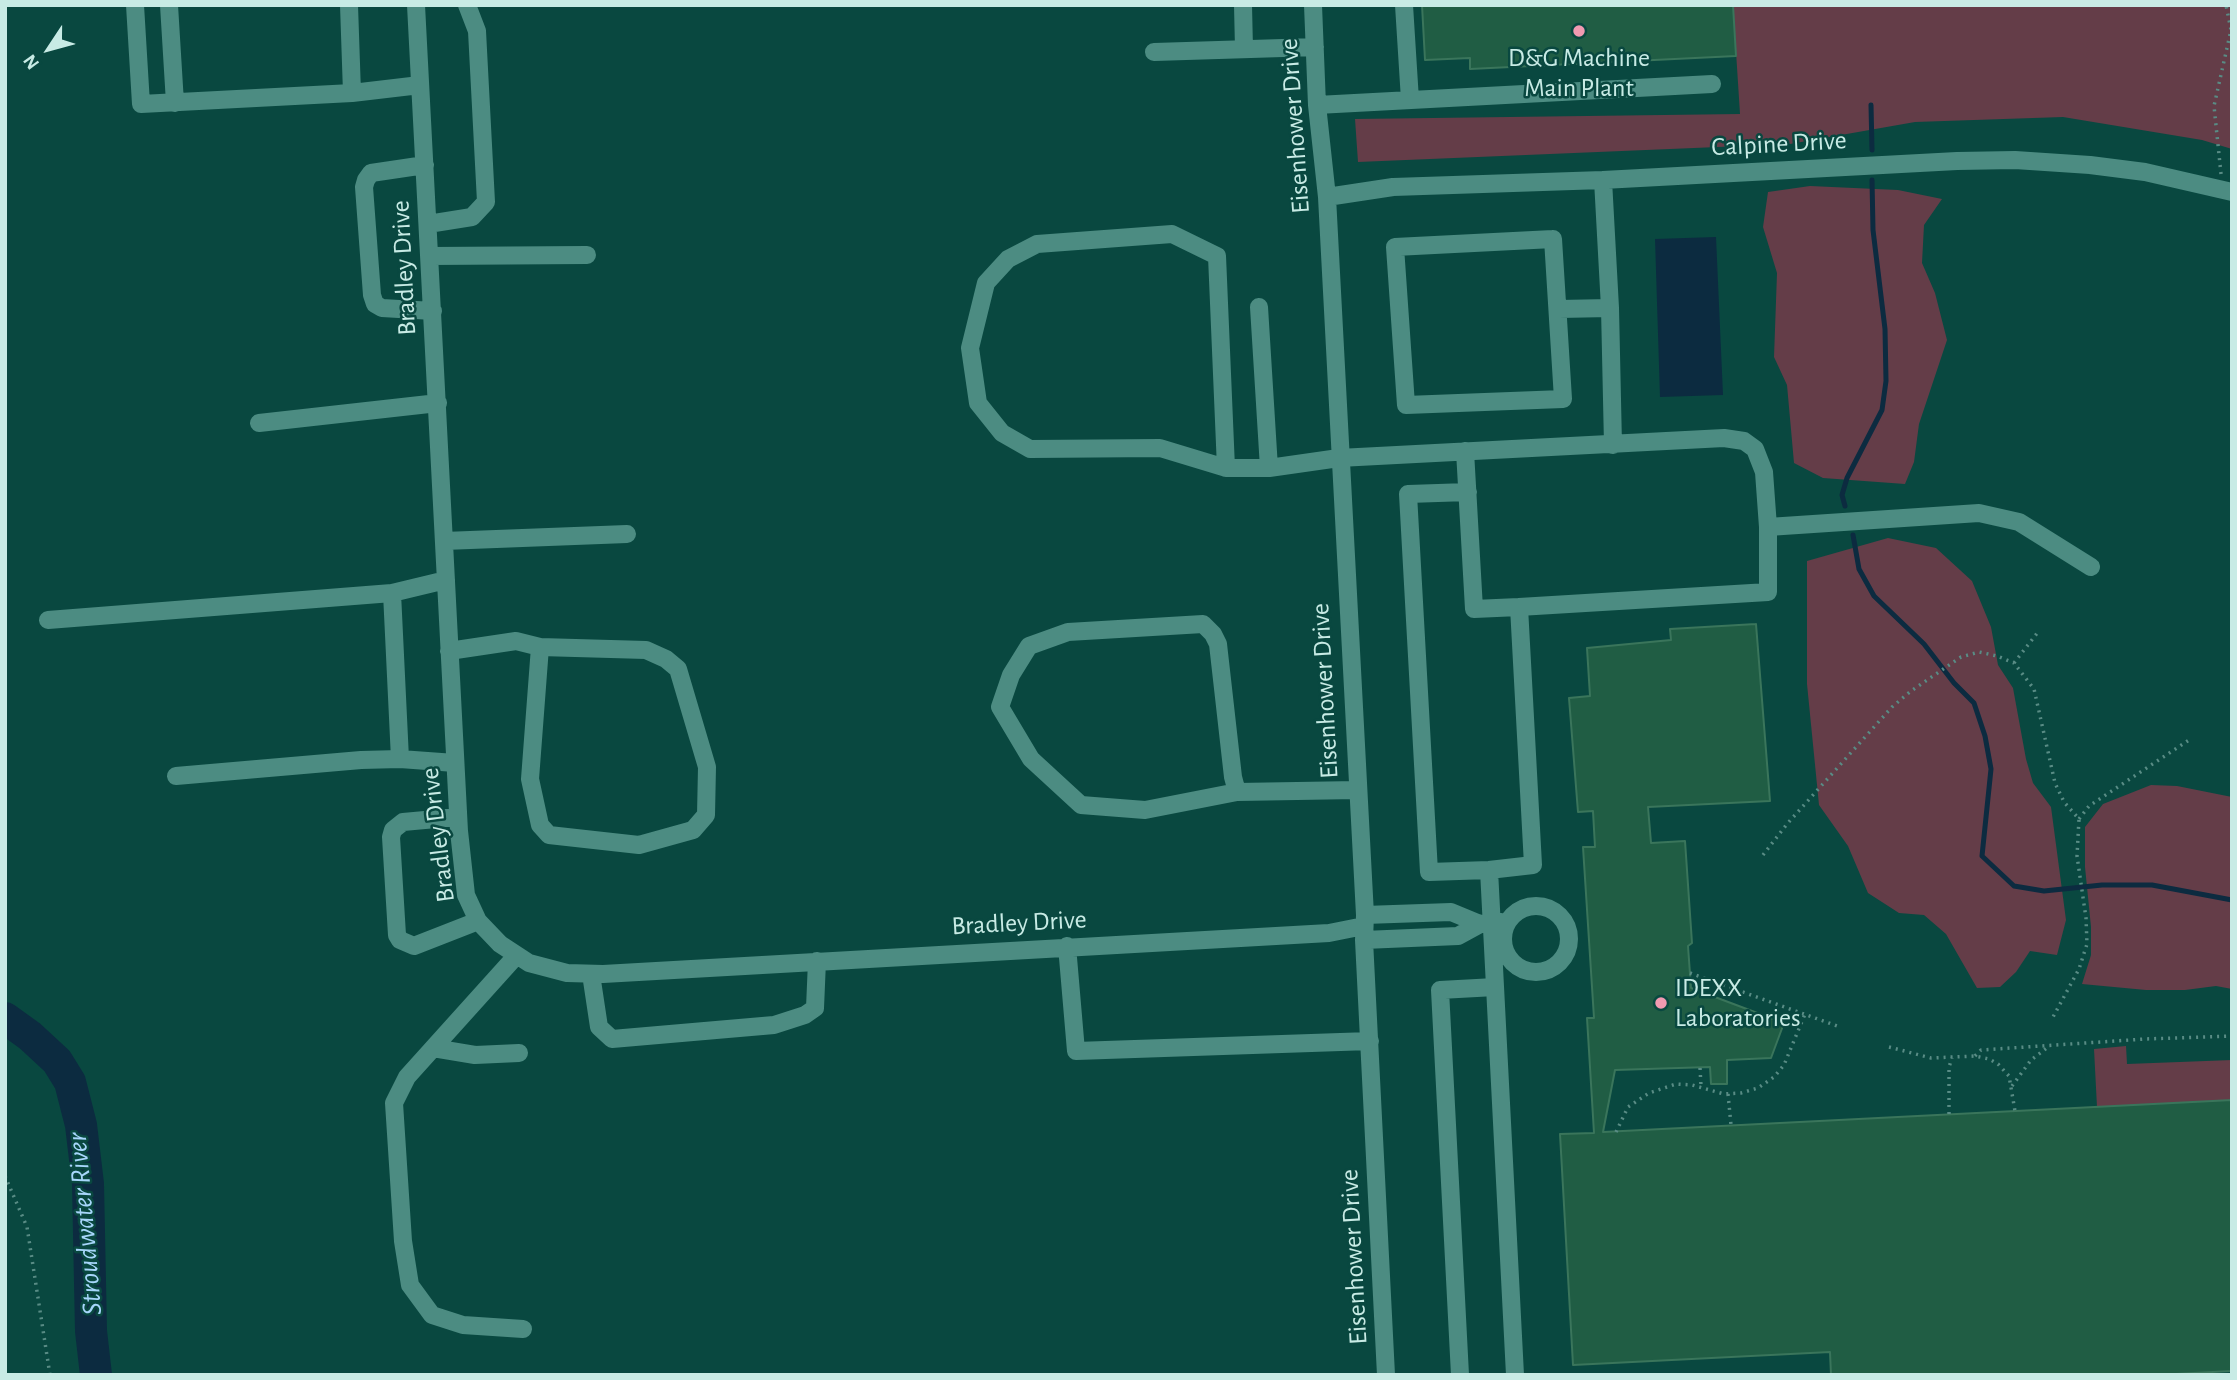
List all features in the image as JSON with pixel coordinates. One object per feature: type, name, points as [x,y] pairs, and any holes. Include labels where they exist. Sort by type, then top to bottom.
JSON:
[{"type":"street","points":[[135,5],[141,104],[352,93],[421,85]]},
{"type":"street","points":[[169,5],[175,103]]},
{"type":"street","points":[[349,5],[352,93]]},
{"type":"street","name":"Bradley Drive","points":[[416,5],[458,817],[466,895],[478,921],[516,956],[567,973],[591,974],[1329,933],[1364,927]]},
{"type":"street","points":[[428,224],[472,217],[486,202],[477,31],[467,5]]},
{"type":"street","points":[[1243,5],[1244,49]]},
{"type":"street","name":"Eisenhower Drive","points":[[1313,5],[1317,105],[1326,197],[1386,1375]]},
{"type":"street","points":[[1404,5],[1410,100]]},
{"type":"street","points":[[1154,52],[1315,47]]},
{"type":"street","points":[[1317,105],[1712,84]]},
{"type":"street","name":"Calpine Drive","points":[[1326,197],[1393,187],[1603,180],[1956,160],[2015,160],[2090,165],[2145,172],[2227,191]]},
{"type":"street","points":[[425,165],[372,173],[364,187],[372,295],[375,304],[383,308],[433,312]]},
{"type":"street","points":[[1603,180],[1611,308],[1613,445]]},
{"type":"street","points":[[1226,468],[1217,256],[1172,234],[1037,244],[1008,259],[986,283],[970,348],[978,403],[1002,433],[1030,449],[1160,448],[1226,468],[1269,468],[1339,458],[1724,438],[1744,440],[1755,449],[1764,472],[1768,527],[1768,593],[1474,609],[1465,452]]},
{"type":"street","points":[[1553,239],[1559,309],[1563,399],[1406,405],[1395,247],[1553,239]]},
{"type":"street","points":[[430,256],[587,255]]},
{"type":"street","points":[[1259,307],[1269,468]]},
{"type":"street","points":[[1559,309],[1611,308]]},
{"type":"street","points":[[259,423],[438,403]]},
{"type":"street","points":[[1468,492],[1408,494],[1429,872],[1533,865],[1519,607]]},
{"type":"street","points":[[1768,527],[1979,513],[2019,522],[2091,567]]},
{"type":"street","points":[[444,541],[627,534]]},
{"type":"street","points":[[48,620],[392,593],[446,580]]},
{"type":"street","points":[[392,593],[400,759]]},
{"type":"street","points":[[1237,792],[1218,644],[1203,624],[1068,632],[1029,646],[1011,675],[1000,706],[1031,759],[1081,805],[1145,810],[1237,792],[1357,790]]},
{"type":"street","points":[[449,652],[516,641],[540,647],[646,650],[666,659],[678,669],[707,767],[706,814],[693,830],[639,845],[549,835],[540,825],[530,779],[540,647]]},
{"type":"street","points":[[176,776],[361,760],[400,759],[455,763]]},
{"type":"street","points":[[458,817],[403,822],[393,830],[391,837],[397,935],[400,940],[414,946],[478,921]]},
{"type":"street","points":[[1489,870],[1515,1375]]},
{"type":"street","points":[[1364,927],[1451,912],[1493,923]]},
{"type":"street","points":[[1364,927],[1458,936],[1493,923]]},
{"type":"street","points":[[1067,946],[1076,1051],[1370,1041]]},
{"type":"street","points":[[516,956],[407,1077],[394,1104],[403,1241],[410,1285],[432,1315],[463,1325],[523,1329]]},
{"type":"street","points":[[591,974],[599,1027],[612,1039],[774,1025],[805,1015],[815,1008],[817,961]]},
{"type":"street","points":[[1460,1375],[1440,990],[1495,987]]},
{"type":"street","points":[[433,1048],[475,1055],[519,1053]]},
{"type":"path","points":[[2227,5],[2231,30],[2214,106],[2227,191]]},
{"type":"path","points":[[2014,663],[2038,632]]},
{"type":"path","points":[[1763,855],[1787,824],[1892,707],[1948,665],[1961,657],[1979,652],[2014,663],[2034,689],[2056,783],[2064,802],[2079,819]]},
{"type":"path","points":[[2053,1017],[2079,970],[2087,944],[2077,856],[2079,819],[2089,806],[2189,740]]},
{"type":"path","points":[[1690,973],[1840,1027]]},
{"type":"path","points":[[1616,1132],[1628,1107],[1649,1093],[1676,1084],[1728,1094],[1758,1088],[1774,1077],[1784,1065],[1805,1014]]},
{"type":"path","points":[[1975,1056],[1981,1050],[2232,1036]]},
{"type":"path","points":[[2012,1086],[2031,1060],[2051,1046]]},
{"type":"path","points":[[1889,1047],[1931,1058],[1975,1056],[1989,1059],[2009,1076],[2015,1111]]},
{"type":"path","points":[[1949,1114],[1949,1067],[1952,1058]]},
{"type":"path","points":[[1700,1068],[1701,1088]]},
{"type":"path","points":[[1728,1094],[1731,1125]]},
{"type":"path","points":[[5,1176],[27,1227],[50,1375]]},
{"type":"shaded area","points":[[1733,5],[2232,5],[2232,149],[2202,140],[2063,117],[1915,122],[1790,144],[1358,162],[1355,119],[1740,114]]},
{"type":"shaded area","points":[[1810,186],[1898,190],[1942,199],[1924,225],[1922,263],[1935,293],[1947,340],[1919,424],[1914,462],[1905,484],[1823,478],[1794,463],[1787,385],[1774,357],[1777,273],[1763,227],[1768,192]]},
{"type":"shaded area","points":[[1888,538],[1936,548],[1972,581],[1991,627],[1998,665],[2013,688],[2033,783],[2051,807],[2066,920],[2057,955],[2030,951],[2016,972],[2000,987],[1977,988],[1946,934],[1924,915],[1899,913],[1868,893],[1848,846],[1819,805],[1807,684],[1807,561]]},
{"type":"shaded area","points":[[2151,785],[2177,786],[2232,797],[2232,989],[2216,986],[2185,990],[2146,990],[2082,984],[2091,955],[2085,827],[2103,804]]},
{"type":"shaded area","points":[[2126,1046],[2127,1064],[2232,1060],[2232,1100],[2097,1107],[2094,1049]]},
{"type":"water","points":[[1716,237],[1723,395],[1660,397],[1655,239]]},
{"type":"building","name":"D&G Machine Main Plant","points":[[1422,5],[1733,5],[1736,56],[1470,69],[1470,58],[1425,60]]},
{"type":"building","name":"IDEXX Laboratories","points":[[1756,624],[1770,801],[1648,807],[1651,843],[1685,841],[1692,943],[1688,946],[1691,988],[1784,1023],[1771,1058],[1727,1060],[1727,1084],[1711,1084],[1710,1067],[1615,1070],[1603,1132],[2232,1100],[2232,1371],[2156,1375],[1831,1375],[1830,1352],[1573,1365],[1560,1134],[1594,1133],[1587,1018],[1594,1018],[1583,847],[1595,847],[1593,811],[1578,812],[1569,698],[1590,696],[1587,648],[1671,640],[1670,629]]},
{"type":"waterway","points":[[1871,105],[1872,150]]},
{"type":"waterway","points":[[1845,506],[1842,495],[1847,478],[1882,410],[1886,381],[1885,329],[1873,230],[1872,180]]},
{"type":"waterway","points":[[1853,535],[1859,569],[1874,596],[1924,644],[1954,683],[1974,703],[1985,736],[1991,769],[1982,856],[2014,886],[2044,891],[2102,885],[2152,885],[2232,900]]},
{"type":"waterway","name":"Stroudwater River","points":[[5,1018],[57,1061],[70,1082],[81,1125],[88,1184],[91,1331],[96,1375]]},
{"type":"place","name":"D&G Machine Main Plant","points":[[1579,31]]},
{"type":"place","name":"IDEXX Laboratories","points":[[1661,1003]]}]
